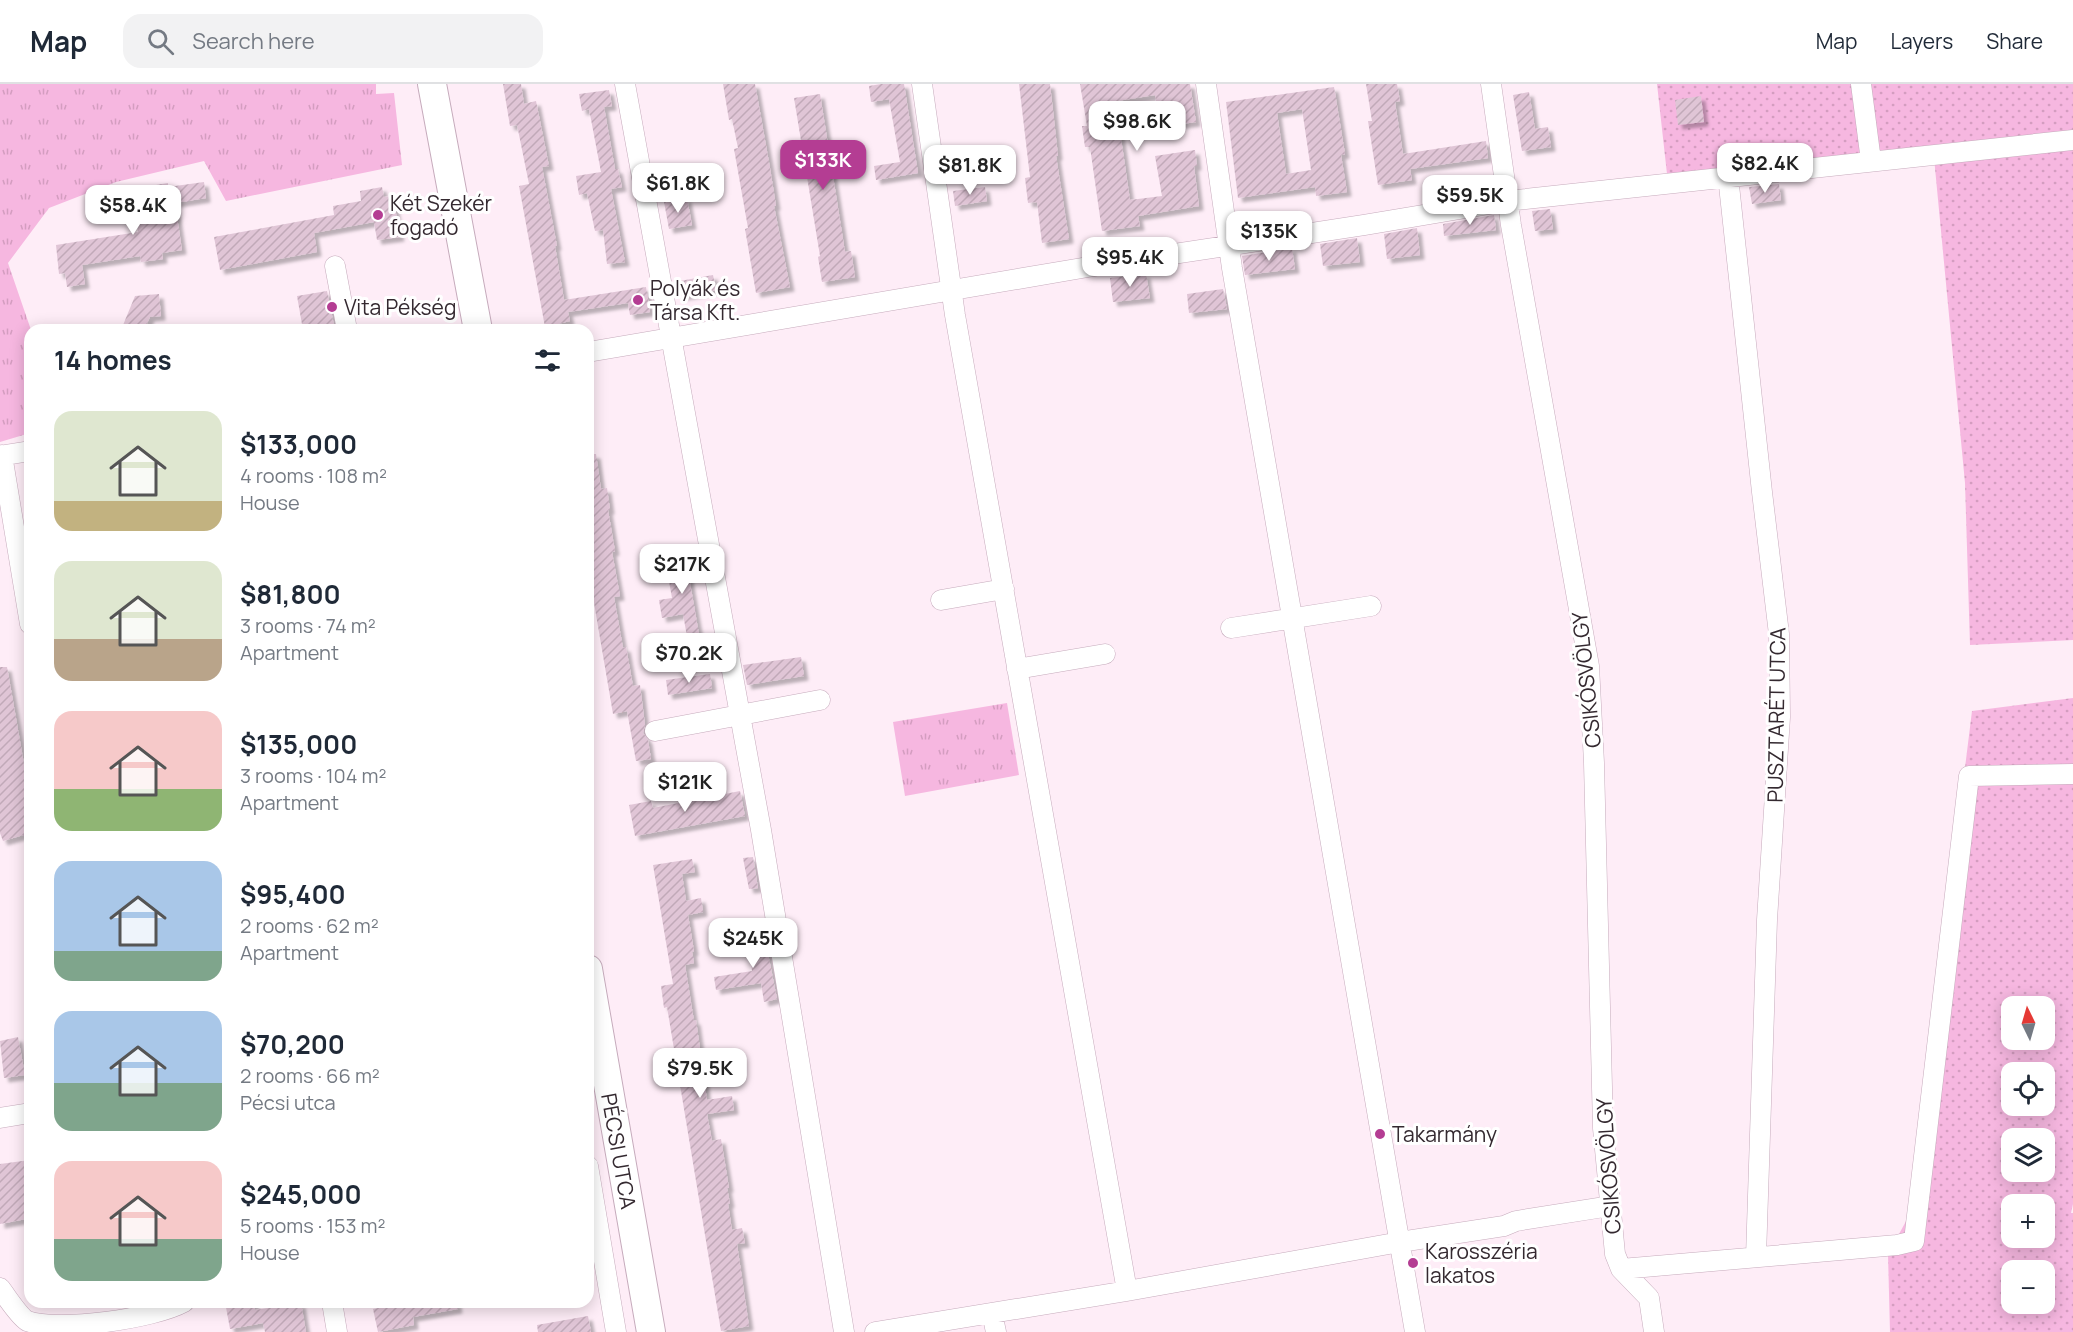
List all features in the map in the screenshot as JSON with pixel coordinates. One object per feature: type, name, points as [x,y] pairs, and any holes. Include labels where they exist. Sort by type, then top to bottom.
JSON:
[{"type":"main road","points":[[432,84],[477,324]]},
{"type":"main road","name":"PÉCSI UTCA","points":[[594,1004],[651,1332]]},
{"type":"street","points":[[625,84],[761,830],[844,1332]]},
{"type":"street","points":[[922,84],[950,290],[1127,1291]]},
{"type":"street","points":[[1206,84],[1228,245],[1415,1332]]},
{"type":"street","name":"CSIKÓSVÖLGY","points":[[1491,84],[1507,201],[1589,666],[1594,763],[1604,1128],[1615,1254],[1621,1269]]},
{"type":"street","points":[[1861,84],[1871,161]]},
{"type":"street","points":[[594,351],[950,290],[1507,201],[2073,140]]},
{"type":"street","name":"PUSZTARÉT UTCA","points":[[1728,176],[1779,634],[1780,717],[1767,920],[1756,1257]]},
{"type":"street","points":[[335,266],[346,324]]},
{"type":"street","points":[[24,452],[1,455],[24,589]]},
{"type":"street","points":[[941,600],[1004,589]]},
{"type":"street","points":[[1231,628],[1371,606]]},
{"type":"street","points":[[1017,669],[1105,654]]},
{"type":"street","points":[[655,731],[820,700]]},
{"type":"street","points":[[1621,1269],[1897,1245],[1914,1241],[1969,776],[2073,774]]},
{"type":"street","points":[[0,1118],[24,1114]]},
{"type":"street","points":[[594,1202],[616,1332]]},
{"type":"street","points":[[875,1332],[994,1323],[1127,1291],[1610,1206]]},
{"type":"street","points":[[1621,1269],[1648,1298],[1654,1332]]},
{"type":"street","points":[[0,1288],[27,1321],[52,1329],[82,1330],[173,1308]]},
{"type":"street","points":[[333,1308],[337,1332]]},
{"type":"green space","points":[[0,84],[376,84],[376,94],[394,93],[402,165],[226,201],[204,161],[116,182],[49,208],[8,263],[29,324],[24,324],[24,435],[0,442]]},
{"type":"green space","points":[[1657,84],[2073,84],[2073,640],[1970,645],[1965,483],[1933,147],[1667,174]]},
{"type":"green space","points":[[2073,698],[2073,1204],[2071,1213],[2073,1213],[2073,1332],[1890,1332],[1888,1254],[1910,1214],[1972,711]]},
{"type":"green space","points":[[1007,703],[1019,775],[905,796],[893,722]]},
{"type":"building","points":[[503,84],[521,84],[524,104],[536,101],[549,166],[542,167],[557,246],[555,246],[564,300],[646,287],[650,312],[630,315],[628,303],[568,312],[570,321],[544,324],[519,186],[529,184],[517,125],[510,126]]},
{"type":"building","points":[[723,84],[755,84],[776,206],[774,206],[790,287],[756,293],[745,229],[748,228],[734,149],[738,148],[732,119],[729,120]]},
{"type":"building","points":[[904,84],[918,173],[876,180],[874,166],[900,162],[889,99],[871,102],[869,86]]},
{"type":"building","points":[[1019,84],[1050,84],[1058,156],[1056,156],[1069,239],[1042,243],[1037,202],[1028,203],[1025,178],[1030,177]]},
{"type":"building","points":[[1080,84],[1190,84],[1196,122],[1160,127],[1155,95],[1117,101],[1119,111],[1117,111],[1130,200],[1162,196],[1155,156],[1195,150],[1197,166],[1194,166],[1199,206],[1138,216],[1140,226],[1102,231],[1090,147],[1085,147],[1082,126],[1087,126]]},
{"type":"building","points":[[1366,84],[1397,84],[1400,101],[1395,102],[1403,154],[1486,141],[1488,158],[1410,169],[1412,180],[1378,185],[1368,121],[1372,121]]},
{"type":"building","points":[[1334,87],[1345,154],[1341,155],[1347,192],[1316,196],[1315,187],[1238,198],[1226,102]],"holes":[[[1302,109],[1311,170],[1286,174],[1277,113]]]},
{"type":"building","points":[[609,90],[612,106],[604,107],[615,169],[618,169],[622,187],[611,189],[625,262],[607,264],[603,230],[595,231],[587,193],[579,195],[576,176],[601,172],[589,109],[582,111],[579,94]]},
{"type":"building","points":[[1529,92],[1535,129],[1548,127],[1551,147],[1522,151],[1513,95]]},
{"type":"building","points":[[820,94],[845,252],[851,251],[855,277],[822,282],[818,257],[820,256],[794,98]]},
{"type":"building","points":[[1701,96],[1704,122],[1678,125],[1675,100]]},
{"type":"building","points":[[204,182],[206,198],[175,203],[182,250],[162,253],[163,259],[141,262],[140,256],[82,265],[85,284],[67,287],[65,273],[59,274],[56,245],[138,232],[136,219],[155,217],[150,186],[168,183],[168,187]]},
{"type":"building","points":[[1779,184],[1781,200],[1752,204],[1749,187]]},
{"type":"building","points":[[382,187],[384,197],[393,196],[400,237],[377,240],[374,222],[314,233],[317,252],[220,270],[214,237],[334,215],[333,206],[361,201],[360,191]]},
{"type":"building","points":[[985,187],[987,201],[955,206],[953,191]]},
{"type":"building","points":[[687,198],[692,225],[669,229],[664,202]]},
{"type":"building","points":[[1550,209],[1553,229],[1535,231],[1532,211]]},
{"type":"building","points":[[1494,215],[1496,230],[1444,236],[1443,224]]},
{"type":"building","points":[[1417,228],[1420,255],[1387,259],[1384,234]]},
{"type":"building","points":[[1357,238],[1360,262],[1323,266],[1320,244]]},
{"type":"building","points":[[1292,248],[1295,269],[1245,275],[1242,256]]},
{"type":"building","points":[[1146,274],[1150,298],[1113,302],[1110,278]]},
{"type":"building","points":[[713,275],[716,290],[682,296],[680,281]]},
{"type":"building","points":[[1223,289],[1227,309],[1189,313],[1187,294]]},
{"type":"building","points":[[327,291],[334,324],[302,324],[297,296]]},
{"type":"building","points":[[159,294],[161,316],[150,317],[147,324],[123,324],[135,296]]},
{"type":"building","points":[[594,454],[596,454],[601,489],[607,488],[615,551],[612,552],[620,596],[614,597],[623,648],[626,647],[633,686],[640,685],[645,725],[643,733],[648,740],[651,759],[636,761],[627,711],[613,714],[594,603]]},
{"type":"building","points":[[696,554],[700,575],[689,577],[701,646],[689,648],[683,614],[662,618],[659,600],[672,598],[665,559]]},
{"type":"building","points":[[801,657],[804,676],[747,685],[743,665]]},
{"type":"building","points":[[0,667],[7,667],[24,764],[24,835],[3,841],[0,833]]},
{"type":"building","points":[[710,674],[712,688],[668,695],[666,680]]},
{"type":"building","points":[[740,791],[745,816],[635,836],[629,805],[651,801],[653,808]]},
{"type":"building","points":[[753,857],[758,888],[749,889],[743,858]]},
{"type":"building","points":[[692,859],[695,872],[682,874],[686,901],[701,898],[703,912],[688,915],[694,963],[685,965],[694,1021],[696,1020],[707,1100],[732,1096],[734,1110],[707,1114],[712,1141],[721,1139],[729,1188],[727,1188],[730,1203],[728,1204],[732,1230],[742,1228],[745,1243],[737,1244],[749,1326],[721,1331],[667,1007],[664,1008],[661,986],[673,984],[653,865]]},
{"type":"building","points":[[763,928],[777,999],[764,1002],[761,983],[716,990],[714,977],[752,971],[747,931]]},
{"type":"building","points":[[18,1037],[24,1075],[4,1078],[0,1041]]},
{"type":"building","points":[[24,1161],[24,1219],[0,1224],[0,1164]]},
{"type":"building","points":[[226,1308],[255,1308],[255,1310],[302,1308],[306,1332],[265,1332],[263,1323],[230,1329]]},
{"type":"building","points":[[373,1309],[458,1309],[413,1317],[414,1325],[378,1332]]},
{"type":"building","points":[[588,1316],[591,1332],[538,1332],[537,1325]]},
{"type":"place","name":"Két Szekér fogadó","points":[[378,215]]},
{"type":"place","name":"Polyák és Társa Kft.","points":[[638,300]]},
{"type":"place","name":"Vita Pékség","points":[[332,307]]},
{"type":"place","name":"Takarmány","points":[[1380,1134]]},
{"type":"place","name":"Karosszéria lakatos","points":[[1413,1263]]}]
